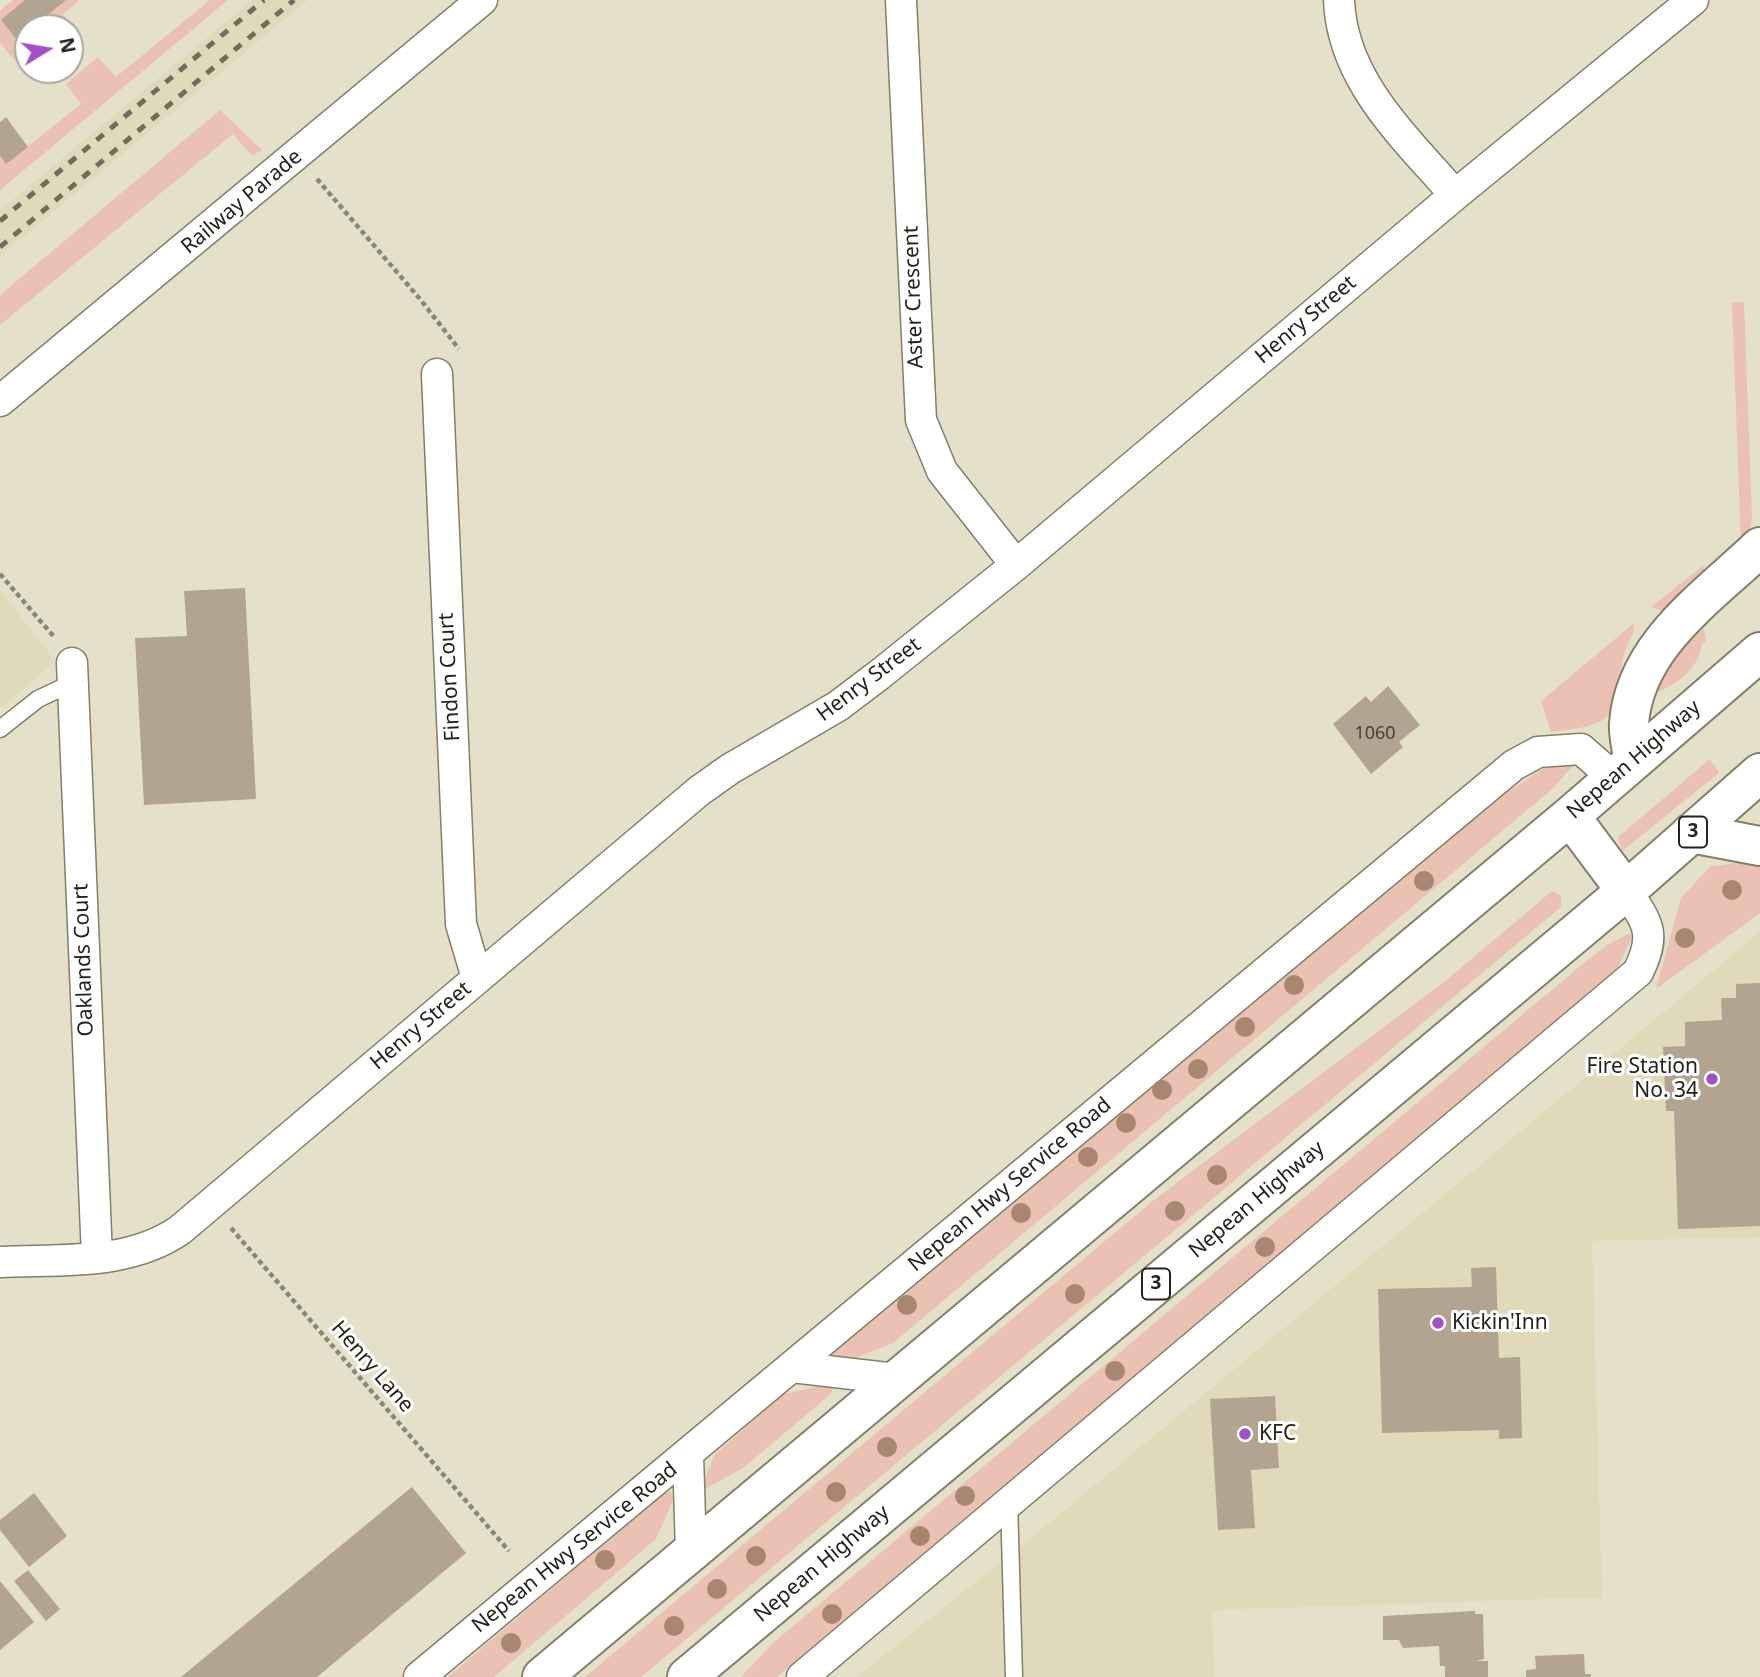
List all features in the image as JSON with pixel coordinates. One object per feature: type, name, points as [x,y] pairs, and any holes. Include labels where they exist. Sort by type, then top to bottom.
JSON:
[{"type":"main road","points":[[1623,769],[1639,679],[1659,642],[1760,547]]},
{"type":"main road","name":"Nepean Highway","points":[[542,1677],[1570,816],[1760,652]]},
{"type":"main road","name":"Nepean Highway","points":[[687,1677],[1626,891],[1760,773]]},
{"type":"main road","points":[[1570,816],[1626,891]]},
{"type":"main road","points":[[1691,833],[1760,846]]},
{"type":"street","name":"Railway Parade","points":[[0,401],[482,0]]},
{"type":"street","name":"Aster Crescent","points":[[901,0],[922,420],[942,471],[1016,565]]},
{"type":"street","points":[[1339,0],[1344,43],[1355,69],[1369,92],[1455,195]]},
{"type":"street","name":"Henry Street","points":[[0,1262],[123,1255],[155,1247],[211,1204],[699,791],[730,769],[838,706],[1016,565],[1455,195],[1693,0]]},
{"type":"street","name":"Findon Court","points":[[437,374],[461,924],[477,978]]},
{"type":"street","name":"Oaklands Court","points":[[69,665],[97,1257]]},
{"type":"street","name":"Nepean Hwy Service Road","points":[[419,1677],[1514,765],[1538,752],[1581,749],[1623,769]]},
{"type":"street","points":[[802,1677],[1638,972],[1648,946],[1650,927],[1626,891]]},
{"type":"street","points":[[792,1367],[896,1379]]},
{"type":"street","points":[[688,1455],[691,1551]]},
{"type":"lane","points":[[0,729],[38,699],[69,665]]},
{"type":"lane","points":[[1009,1500],[1014,1677]]},
{"type":"path","points":[[0,574],[69,665]]},
{"type":"path","name":"Henry Lane","points":[[211,1204],[509,1551]]},
{"type":"shaded area","points":[[13,0],[80,0],[63,14],[14,14],[14,59],[0,43],[0,11]]},
{"type":"shaded area","points":[[210,0],[228,0],[0,190],[0,155],[7,163],[81,104],[66,84],[84,84],[84,69],[98,57],[116,77]]},
{"type":"shaded area","points":[[252,0],[308,0],[0,256],[0,210]]},
{"type":"shaded area","points":[[220,110],[262,150],[252,156],[233,134],[0,325],[0,295]]},
{"type":"shaded area","points":[[1744,302],[1752,518],[1749,533],[1741,543],[1732,303]]},
{"type":"shaded area","points":[[1703,566],[1706,574],[1663,611],[1651,607]]},
{"type":"shaded area","points":[[0,590],[55,661],[0,709]]},
{"type":"shaded area","points":[[1634,623],[1633,633],[1624,654],[1617,695],[1608,715],[1589,726],[1551,732],[1541,701]]},
{"type":"shaded area","points":[[1704,628],[1706,642],[1702,643],[1693,667],[1682,678],[1659,692],[1657,678],[1670,660]]},
{"type":"shaded area","points":[[1710,759],[1719,773],[1622,851],[1618,837]]},
{"type":"shaded area","points":[[1571,760],[1575,762],[1573,766],[1551,790],[893,1343],[853,1359],[830,1358],[832,1352],[1496,800],[1544,768]]},
{"type":"shaded area","points":[[1735,863],[1760,865],[1760,913],[1656,989],[1681,898],[1710,867]]},
{"type":"shaded area","points":[[1552,891],[1561,896],[1561,907],[641,1677],[585,1677],[1154,1200],[1449,978]]},
{"type":"shaded area","points":[[1760,932],[1760,1237],[1592,1241],[1602,1597],[1212,1610],[1214,1677],[857,1677],[1034,1536]]},
{"type":"shaded area","points":[[1630,933],[1632,937],[1616,971],[1601,988],[777,1677],[741,1677],[773,1643],[1578,968],[1607,945]]},
{"type":"shaded area","points":[[823,1385],[833,1388],[831,1394],[743,1468],[703,1490],[702,1485],[714,1456],[781,1395]]},
{"type":"shaded area","points":[[671,1491],[673,1500],[656,1539],[494,1677],[448,1677],[663,1494]]},
{"type":"building","points":[[25,0],[66,0],[49,14],[14,14],[14,36],[1,20]]},
{"type":"building","points":[[6,117],[28,147],[6,164],[0,155],[0,122]]},
{"type":"building","points":[[245,588],[256,799],[144,805],[135,638],[187,636],[184,591]]},
{"type":"building","points":[[1388,686],[1420,725],[1399,742],[1403,747],[1371,774],[1333,724],[1366,696],[1371,702]]},
{"type":"building","name":"Fire Station No. 34","points":[[1760,983],[1760,1226],[1678,1229],[1674,1111],[1666,1111],[1663,1047],[1685,1046],[1685,1022],[1722,1020],[1721,998],[1736,998],[1736,984]]},
{"type":"building","name":"Kickin'Inn","points":[[1496,1267],[1499,1358],[1520,1357],[1522,1438],[1499,1439],[1499,1430],[1382,1433],[1378,1289],[1472,1287],[1471,1268]]},
{"type":"building","name":"KFC","points":[[1275,1396],[1279,1468],[1251,1470],[1255,1528],[1218,1530],[1210,1399]]},
{"type":"building","points":[[412,1487],[466,1553],[317,1677],[181,1677]]},
{"type":"building","points":[[34,1493],[67,1536],[29,1567],[0,1530],[0,1520]]},
{"type":"building","points":[[28,1570],[60,1609],[46,1621],[14,1581]]},
{"type":"building","points":[[0,1581],[34,1622],[0,1650]]},
{"type":"building","points":[[1475,1611],[1475,1614],[1483,1614],[1484,1659],[1476,1661],[1488,1661],[1488,1677],[1445,1677],[1445,1666],[1440,1666],[1439,1646],[1403,1648],[1399,1640],[1383,1640],[1383,1616]]},
{"type":"building","points":[[1584,1654],[1585,1674],[1591,1674],[1591,1677],[1526,1677],[1526,1670],[1536,1669],[1535,1656]]},
{"type":"railway","points":[[0,221],[264,0]]},
{"type":"railway","points":[[0,247],[294,0]]},
{"type":"place","name":"Fire Station No. 34","points":[[1712,1079]]},
{"type":"place","name":"Kickin'Inn","points":[[1438,1323]]},
{"type":"place","name":"KFC","points":[[1245,1434]]}]
